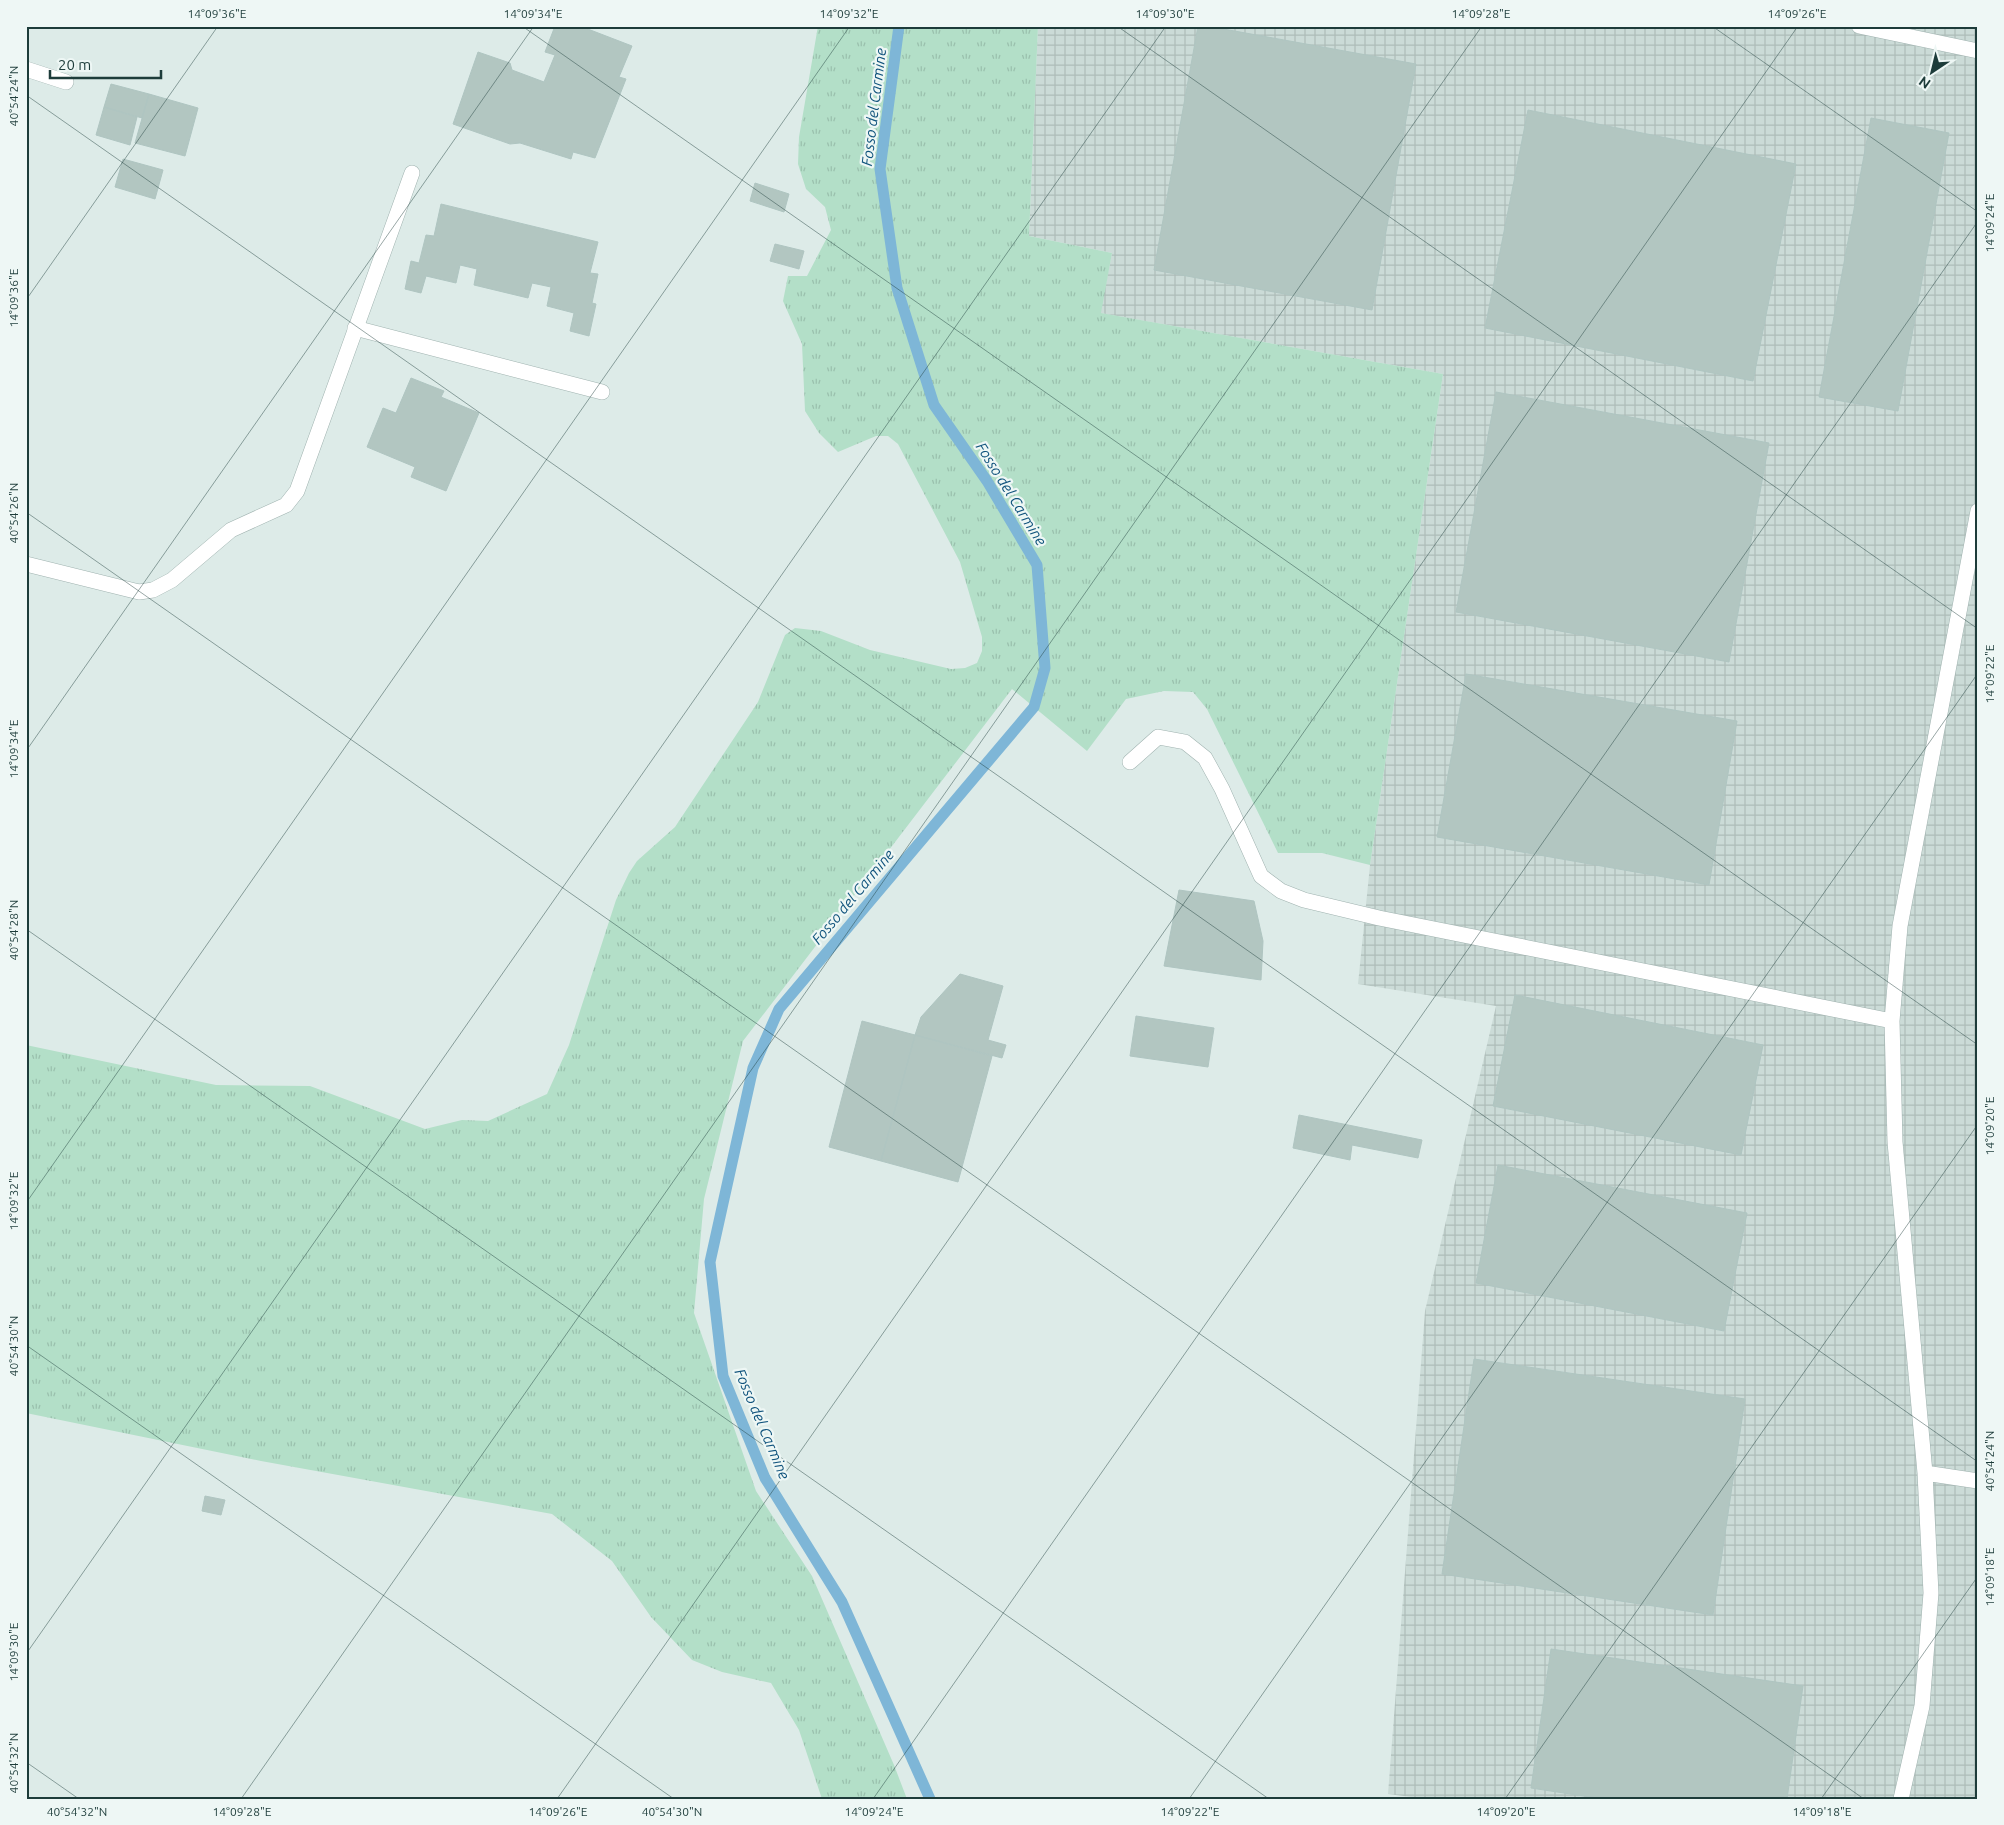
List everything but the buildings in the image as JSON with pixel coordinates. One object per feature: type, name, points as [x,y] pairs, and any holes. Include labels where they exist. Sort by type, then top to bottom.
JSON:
[{"type":"street","points":[[1859,26],[1978,51]]},
{"type":"street","points":[[26,69],[66,82]]},
{"type":"street","points":[[26,564],[138,592],[153,590],[172,580],[231,530],[286,505],[297,491],[412,173]]},
{"type":"street","points":[[355,328],[602,392]]},
{"type":"street","points":[[1901,1799],[1922,1706],[1930,1593],[1925,1473],[1895,1142],[1892,1021],[1900,926],[1978,512]]},
{"type":"street","points":[[1130,762],[1158,738],[1185,742],[1205,758],[1222,789],[1261,876],[1281,891],[1304,900],[1389,920],[1892,1021]]},
{"type":"street","points":[[1925,1473],[1978,1480]]},
{"type":"shaded area","points":[[1038,26],[1978,26],[1978,1799],[1426,1799],[1388,1794],[1425,1311],[1496,1006],[1358,984],[1370,865],[1443,374],[1100,313],[1112,253],[1029,236]]},
{"type":"green space","points":[[818,26],[1038,26],[1029,236],[1112,253],[1101,313],[1443,374],[1370,865],[1322,853],[1278,853],[1207,709],[1193,692],[1164,691],[1126,699],[1087,751],[1012,689],[743,1041],[704,1199],[694,1313],[756,1491],[812,1576],[907,1799],[822,1799],[799,1730],[771,1683],[722,1672],[692,1660],[651,1617],[612,1561],[552,1514],[261,1461],[26,1413],[26,1045],[216,1085],[310,1086],[425,1129],[462,1120],[488,1121],[547,1094],[569,1045],[616,900],[629,873],[637,861],[675,827],[758,702],[785,635],[795,628],[821,631],[870,650],[951,669],[965,668],[977,663],[982,651],[982,637],[960,562],[898,444],[888,436],[876,436],[838,452],[819,433],[805,411],[802,344],[783,301],[788,276],[807,276],[831,230],[825,207],[806,189],[798,164],[799,137]]},
{"type":"waterway","name":"Fosso del Carmine","points":[[899,26],[880,169],[897,288],[934,405],[987,481],[1037,565],[1045,668],[1034,707],[779,1009],[753,1068],[710,1262],[723,1376],[765,1478],[842,1602],[930,1799]]}]
